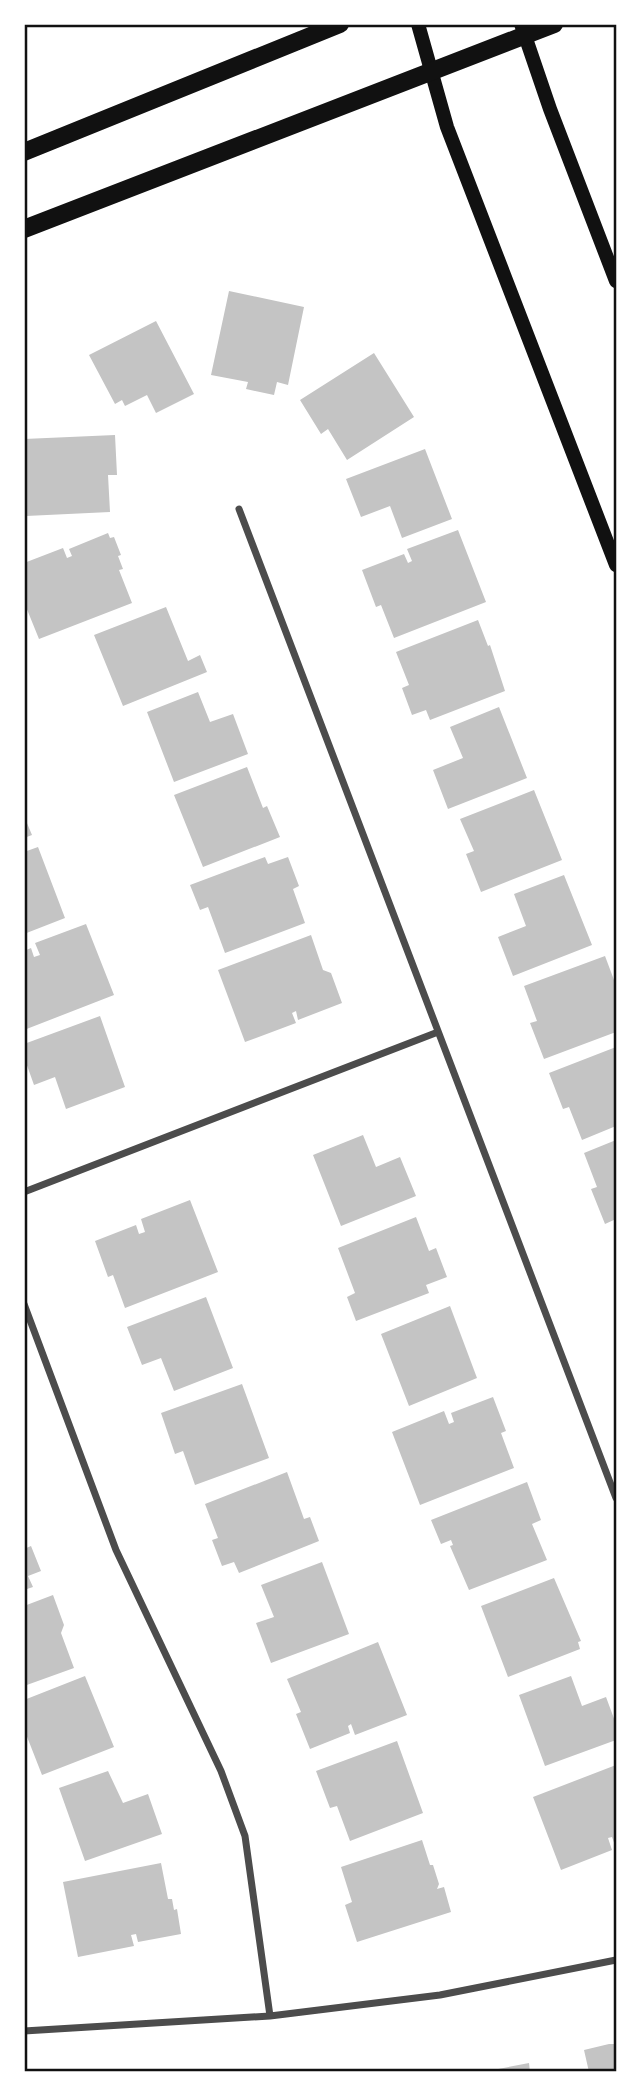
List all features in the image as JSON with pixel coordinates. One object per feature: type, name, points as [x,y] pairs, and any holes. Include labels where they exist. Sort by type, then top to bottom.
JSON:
[{"type":"main road","points":[[24,152],[340,24]]},
{"type":"main road","points":[[418,24],[447,127],[617,565]]},
{"type":"main road","points":[[24,229],[431,71],[523,30],[554,24]]},
{"type":"main road","points":[[523,30],[550,109],[617,281]]},
{"type":"street","points":[[239,509],[617,1498]]},
{"type":"street","points":[[24,1192],[438,1032]]},
{"type":"street","points":[[24,1304],[116,1550],[221,1772],[245,1836],[270,2016]]},
{"type":"street","points":[[24,2031],[270,2016],[440,1995],[617,1961]]},
{"type":"building","points":[[229,291],[304,307],[288,385],[277,382],[274,395],[246,389],[248,382],[211,375]]},
{"type":"building","points":[[156,321],[194,394],[156,413],[147,395],[125,406],[122,400],[115,404],[89,355]]},
{"type":"building","points":[[374,353],[414,417],[347,460],[328,429],[321,434],[300,400]]},
{"type":"building","points":[[115,435],[117,475],[108,475],[110,512],[26,516],[24,439]]},
{"type":"building","points":[[425,449],[452,519],[402,538],[390,506],[361,517],[346,479]]},
{"type":"building","points":[[458,530],[486,602],[394,638],[381,605],[376,607],[362,570],[404,554],[408,563],[412,561],[407,549]]},
{"type":"building","points":[[108,533],[110,538],[114,537],[121,555],[118,556],[123,569],[119,570],[132,603],[39,639],[24,602],[24,563],[63,548],[67,558],[72,556],[69,549]]},
{"type":"building","points":[[166,607],[188,661],[200,655],[207,672],[123,706],[94,635]]},
{"type":"building","points":[[478,620],[488,646],[490,645],[505,691],[430,720],[426,710],[412,715],[402,688],[409,685],[396,652]]},
{"type":"building","points":[[198,692],[210,722],[233,714],[248,754],[174,782],[147,712]]},
{"type":"building","points":[[499,707],[527,778],[448,809],[433,770],[463,758],[450,727]]},
{"type":"building","points":[[247,767],[263,808],[267,806],[280,837],[203,867],[174,795]]},
{"type":"building","points":[[534,790],[562,860],[481,892],[466,854],[474,851],[460,819]]},
{"type":"building","points":[[24,816],[32,835],[24,838]]},
{"type":"building","points":[[38,847],[65,918],[24,934],[24,852]]},
{"type":"building","points":[[265,857],[268,864],[288,857],[299,886],[293,889],[305,923],[225,953],[208,907],[200,910],[190,885]]},
{"type":"building","points":[[564,875],[592,945],[513,976],[498,937],[526,926],[514,894]]},
{"type":"building","points":[[86,924],[114,995],[24,1030],[24,951],[31,948],[34,957],[40,955],[35,943]]},
{"type":"building","points":[[311,935],[323,970],[331,973],[342,1003],[298,1020],[296,1011],[292,1013],[296,1023],[245,1042],[218,970]]},
{"type":"building","points":[[605,956],[614,980],[616,978],[616,1032],[544,1059],[530,1023],[537,1021],[524,986]]},
{"type":"building","points":[[100,1016],[125,1087],[66,1109],[55,1077],[34,1085],[24,1057],[24,1044]]},
{"type":"building","points":[[616,1047],[616,1126],[582,1140],[569,1107],[563,1109],[549,1073]]},
{"type":"building","points":[[363,1135],[376,1167],[400,1157],[416,1196],[341,1226],[313,1155]]},
{"type":"building","points":[[616,1140],[616,1219],[605,1224],[591,1189],[597,1187],[584,1153]]},
{"type":"building","points":[[190,1200],[218,1272],[125,1308],[113,1275],[108,1277],[95,1241],[136,1225],[139,1234],[145,1232],[141,1219]]},
{"type":"building","points":[[416,1217],[429,1251],[436,1248],[447,1277],[426,1285],[429,1293],[356,1321],[347,1297],[355,1293],[338,1248]]},
{"type":"building","points":[[206,1297],[233,1368],[174,1391],[161,1358],[142,1365],[127,1327]]},
{"type":"building","points":[[450,1306],[477,1378],[409,1406],[381,1334]]},
{"type":"building","points":[[242,1384],[269,1458],[195,1485],[183,1451],[175,1454],[161,1413]]},
{"type":"building","points":[[493,1397],[506,1431],[501,1433],[514,1468],[420,1505],[392,1432],[444,1411],[449,1424],[454,1422],[451,1413]]},
{"type":"building","points":[[287,1472],[304,1519],[310,1517],[319,1541],[239,1573],[234,1562],[222,1566],[212,1540],[218,1538],[205,1504]]},
{"type":"building","points":[[527,1482],[541,1520],[532,1524],[547,1560],[469,1590],[450,1546],[453,1545],[451,1540],[441,1544],[431,1520]]},
{"type":"building","points":[[31,1546],[41,1571],[28,1576],[33,1587],[24,1590],[24,1549]]},
{"type":"building","points":[[322,1562],[349,1634],[271,1663],[256,1623],[274,1617],[261,1585]]},
{"type":"building","points":[[554,1578],[581,1641],[578,1642],[580,1649],[508,1677],[481,1606]]},
{"type":"building","points":[[53,1595],[64,1625],[61,1633],[74,1668],[24,1686],[24,1606]]},
{"type":"building","points":[[378,1642],[407,1715],[355,1735],[351,1724],[348,1726],[350,1733],[310,1749],[296,1714],[301,1712],[287,1679]]},
{"type":"building","points":[[85,1676],[114,1747],[42,1775],[24,1729],[24,1700]]},
{"type":"building","points":[[571,1676],[582,1706],[606,1697],[616,1724],[616,1740],[545,1766],[519,1695]]},
{"type":"building","points":[[397,1741],[423,1813],[350,1841],[337,1806],[330,1808],[316,1771]]},
{"type":"building","points":[[616,1765],[616,1848],[612,1837],[608,1838],[612,1850],[561,1870],[533,1797]]},
{"type":"building","points":[[108,1771],[123,1803],[148,1794],[162,1834],[85,1861],[59,1788]]},
{"type":"building","points":[[422,1840],[439,1884],[437,1889],[444,1887],[451,1912],[357,1942],[345,1905],[352,1902],[341,1867]]},
{"type":"building","points":[[161,1863],[168,1899],[172,1899],[174,1910],[177,1909],[181,1934],[138,1942],[136,1934],[131,1935],[134,1946],[78,1957],[63,1882]]},
{"type":"building","points":[[616,2044],[616,2072],[589,2072],[584,2050]]},
{"type":"building","points":[[529,2063],[530,2072],[493,2072],[493,2070]]}]
